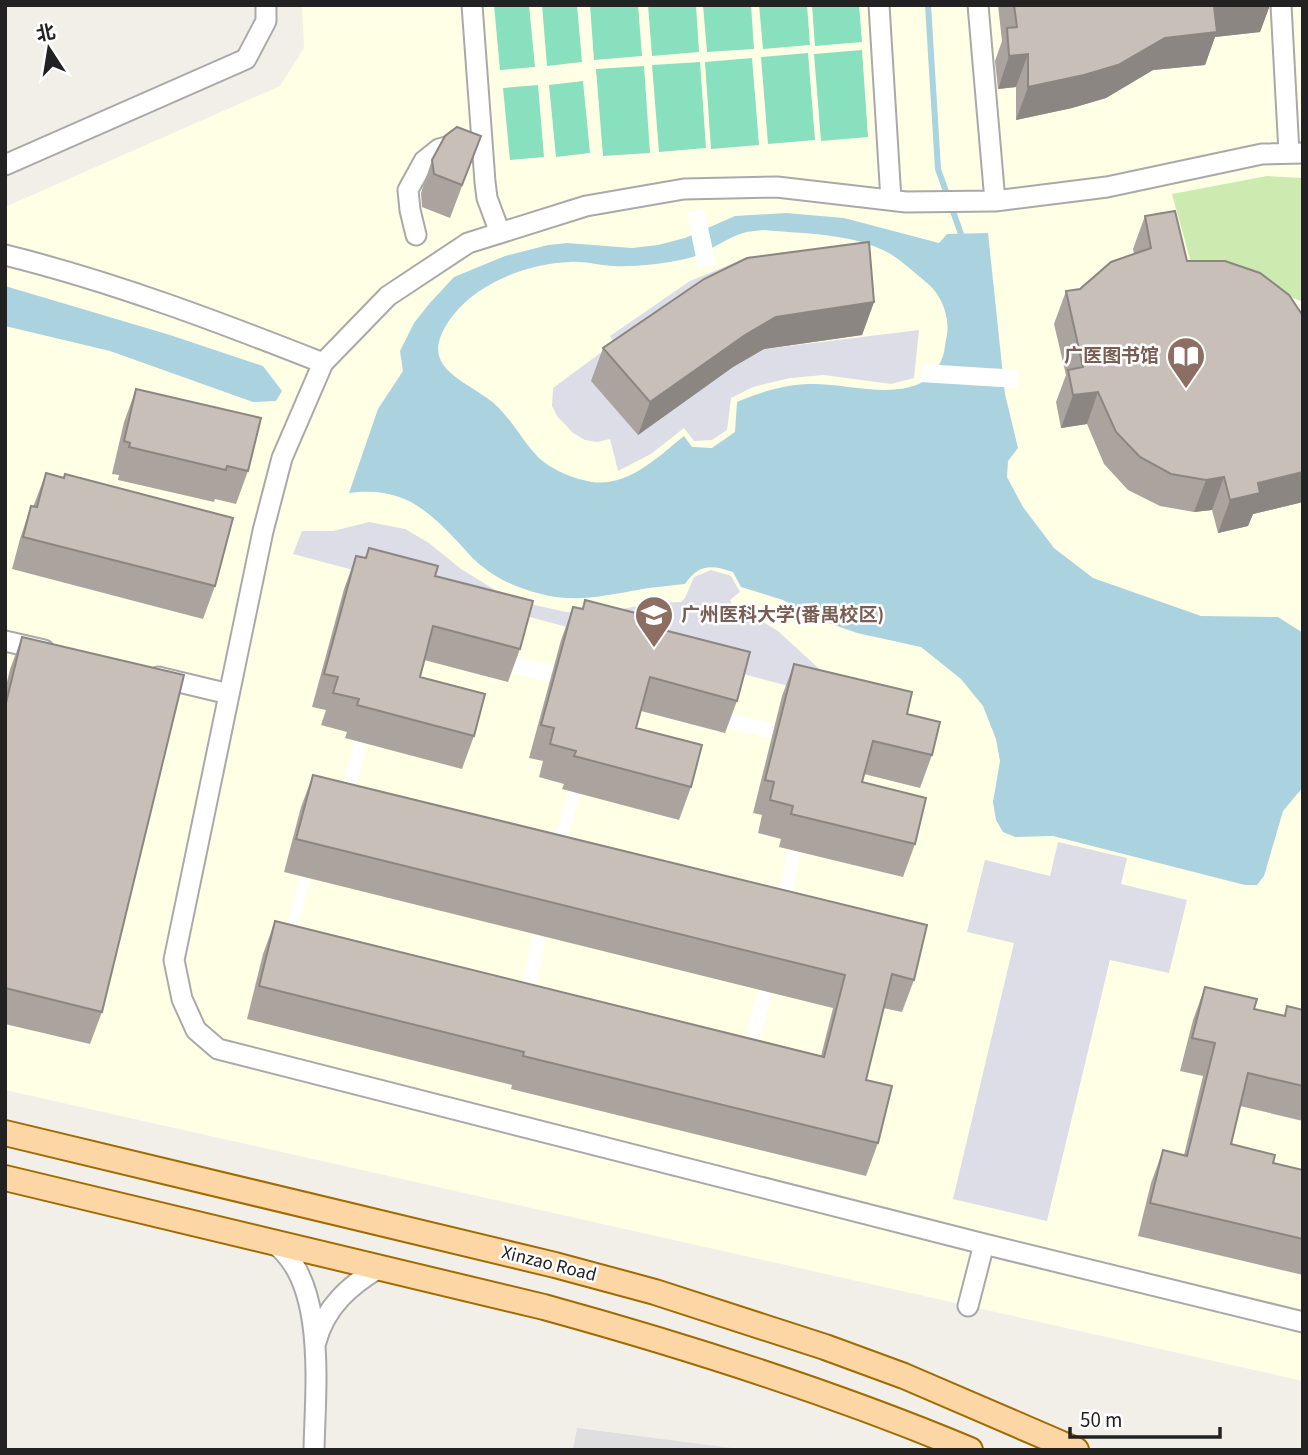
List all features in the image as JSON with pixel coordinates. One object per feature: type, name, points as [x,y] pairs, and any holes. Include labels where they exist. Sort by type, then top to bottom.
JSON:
[{"type":"main road","name":"Xinzao Road","points":[[5,1133],[555,1265],[655,1292],[825,1347],[904,1376],[1076,1450]]},
{"type":"main road","points":[[5,1178],[544,1307],[679,1345],[802,1385],[970,1450]]},
{"type":"street","points":[[5,165],[246,59],[266,21],[266,5]]},
{"type":"street","points":[[472,5],[487,198],[500,233]]},
{"type":"street","points":[[878,5],[898,201]]},
{"type":"street","points":[[978,5],[995,201]]},
{"type":"street","points":[[1281,5],[1296,153],[1262,154],[1107,187],[995,201],[898,201],[777,187],[684,189],[586,206],[468,243],[388,296],[323,363],[282,458],[263,531],[174,960],[182,999],[196,1030],[218,1049],[984,1244],[1303,1322]]},
{"type":"street","points":[[416,236],[408,190],[424,161],[439,149],[482,137]]},
{"type":"street","points":[[5,255],[49,266],[218,321],[323,363]]},
{"type":"street","points":[[5,641],[58,653]]},
{"type":"street","points":[[137,672],[229,694]]},
{"type":"street","points":[[271,1241],[289,1258],[309,1308],[315,1346],[314,1450]]},
{"type":"street","points":[[968,1306],[984,1244]]},
{"type":"street","points":[[315,1346],[323,1322],[336,1303],[352,1286],[379,1268]]},
{"type":"shaded area","name":"广州医科大学(番禺校区)","points":[[302,5],[1303,5],[1303,1381],[5,1090],[5,207],[280,86],[304,48]]},
{"type":"shaded area","points":[[751,256],[756,288],[733,367],[764,349],[919,330],[914,378],[891,384],[824,375],[790,378],[753,387],[731,398],[727,430],[712,440],[694,441],[684,428],[651,454],[618,471],[610,439],[597,442],[585,440],[573,433],[557,416],[552,406],[553,388],[614,343],[610,336],[690,281]]},
{"type":"shaded area","points":[[369,522],[405,529],[500,593],[526,603],[566,612],[607,612],[652,603],[681,602],[694,577],[711,570],[731,576],[740,592],[730,600],[734,609],[778,631],[828,677],[890,713],[293,554],[302,531],[333,531]]},
{"type":"shaded area","points":[[1058,842],[1127,858],[1121,884],[1187,900],[1169,973],[1110,960],[1047,1221],[953,1199],[1014,943],[967,932],[985,860],[1050,876]]},
{"type":"shaded area","points":[[577,1428],[747,1450],[573,1450]]},
{"type":"green space","points":[[494,5],[529,5],[535,67],[500,70]]},
{"type":"green space","points":[[542,5],[577,5],[582,62],[547,66]]},
{"type":"green space","points":[[590,5],[638,5],[642,56],[594,60]]},
{"type":"green space","points":[[648,5],[696,5],[699,52],[652,56]]},
{"type":"green space","points":[[703,5],[751,5],[754,49],[707,52]]},
{"type":"green space","points":[[759,5],[807,5],[810,45],[763,49]]},
{"type":"green space","points":[[812,5],[859,5],[862,42],[815,46]]},
{"type":"green space","points":[[862,50],[868,137],[821,141],[814,54]]},
{"type":"green space","points":[[808,53],[815,140],[768,144],[761,57]]},
{"type":"green space","points":[[752,58],[759,145],[711,149],[705,62]]},
{"type":"green space","points":[[700,62],[706,148],[659,152],[652,65]]},
{"type":"green space","points":[[644,66],[650,153],[603,156],[596,69]]},
{"type":"green space","points":[[583,81],[590,153],[556,157],[549,85]]},
{"type":"green space","points":[[538,85],[544,157],[510,160],[503,88]]},
{"type":"green space","points":[[1267,176],[1303,178],[1303,302],[1241,276],[1193,270],[1172,194]]},
{"type":"water","points":[[786,213],[844,218],[939,243],[947,234],[988,233],[1005,394],[1018,448],[1008,461],[1007,477],[1023,507],[1054,548],[1093,578],[1201,616],[1278,617],[1303,633],[1303,787],[1283,811],[1264,876],[1257,885],[1245,885],[1053,836],[1015,837],[1003,832],[996,820],[993,802],[1000,761],[996,739],[983,706],[961,679],[921,647],[857,633],[820,620],[783,600],[741,587],[733,572],[712,567],[695,572],[685,584],[601,596],[565,598],[533,592],[510,584],[489,572],[432,517],[409,501],[382,493],[349,493],[378,409],[403,371],[400,351],[414,323],[454,277],[505,256],[548,245],[567,243],[632,248],[658,245],[685,238],[735,216]],"holes":[[[764,230],[844,238],[875,246],[894,256],[927,283],[940,300],[947,321],[944,354],[934,372],[921,383],[905,388],[888,390],[804,384],[765,392],[737,402],[735,432],[712,448],[692,447],[684,436],[642,469],[618,480],[592,482],[564,473],[539,458],[495,404],[455,376],[441,360],[438,350],[440,338],[457,310],[484,288],[517,272],[570,262],[607,266],[668,262],[693,257],[745,232]]]},
{"type":"water","points":[[5,286],[263,366],[282,391],[276,401],[253,402],[110,351],[5,326]]},
{"type":"pier","points":[[704,209],[716,264],[698,268],[687,213]]},
{"type":"pier","points":[[924,364],[1018,370],[1017,388],[920,382]]},
{"type":"pier","points":[[515,657],[555,666],[550,682],[511,673]]},
{"type":"pier","points":[[730,713],[775,724],[772,739],[726,727]]},
{"type":"pier","points":[[355,740],[367,744],[348,820],[335,816]]},
{"type":"pier","points":[[569,791],[580,794],[556,880],[543,877]]},
{"type":"pier","points":[[788,849],[800,852],[788,928],[773,932]]},
{"type":"pier","points":[[300,876],[310,879],[289,960],[278,958]]},
{"type":"pier","points":[[533,934],[546,937],[529,1019],[516,1017]]},
{"type":"pier","points":[[758,990],[772,993],[751,1075],[737,1072]]},
{"type":"building","points":[[1014,5],[1220,5],[1214,6],[1217,32],[1165,38],[1118,65],[1028,87],[1028,54],[1009,56],[1007,28],[1017,27]]},
{"type":"building","points":[[457,127],[481,136],[462,185],[434,174],[432,160],[445,136]]},
{"type":"building","name":"广医图书馆","points":[[1175,211],[1187,261],[1225,261],[1260,273],[1289,295],[1303,316],[1303,472],[1258,483],[1260,493],[1230,500],[1224,477],[1206,480],[1171,474],[1140,457],[1116,432],[1098,392],[1073,395],[1068,370],[1083,367],[1066,291],[1080,289],[1111,262],[1151,248],[1145,216]]},
{"type":"building","points":[[869,242],[874,302],[776,317],[745,335],[650,402],[603,348],[704,279],[747,258]]},
{"type":"building","points":[[136,389],[261,418],[248,471],[227,466],[226,470],[129,447],[130,443],[124,441]]},
{"type":"building","points":[[46,473],[64,478],[65,474],[233,518],[215,586],[23,537],[31,506],[37,507]]},
{"type":"building","points":[[369,548],[438,566],[435,576],[533,601],[520,649],[433,626],[420,677],[485,694],[474,736],[357,705],[359,699],[333,693],[338,677],[324,674],[356,556],[366,558]]},
{"type":"building","points":[[585,600],[655,618],[652,627],[750,652],[737,701],[650,677],[636,728],[702,745],[691,787],[574,756],[576,751],[550,744],[554,728],[541,725],[573,607],[583,609]]},
{"type":"building","points":[[22,637],[184,675],[102,1012],[5,988],[5,707]]},
{"type":"building","points":[[794,664],[912,692],[907,714],[940,722],[932,755],[873,741],[862,782],[926,798],[915,844],[791,814],[793,806],[770,800],[774,782],[765,780]]},
{"type":"building","points":[[313,775],[927,925],[914,980],[892,974],[866,1080],[892,1086],[878,1143],[523,1056],[524,1052],[259,986],[275,921],[824,1057],[845,975],[296,839]]},
{"type":"building","points":[[1205,987],[1257,999],[1254,1009],[1285,1016],[1287,1006],[1303,1010],[1303,1086],[1248,1073],[1231,1144],[1275,1155],[1273,1163],[1303,1170],[1303,1239],[1150,1203],[1163,1150],[1187,1156],[1215,1043],[1192,1038]]},
{"type":"waterway","points":[[928,5],[938,169],[961,234]]},
{"type":"place","name":"广医图书馆","points":[[1186,390]]},
{"type":"place","name":"广州医科大学(番禺校区)","points":[[654,649]]}]
